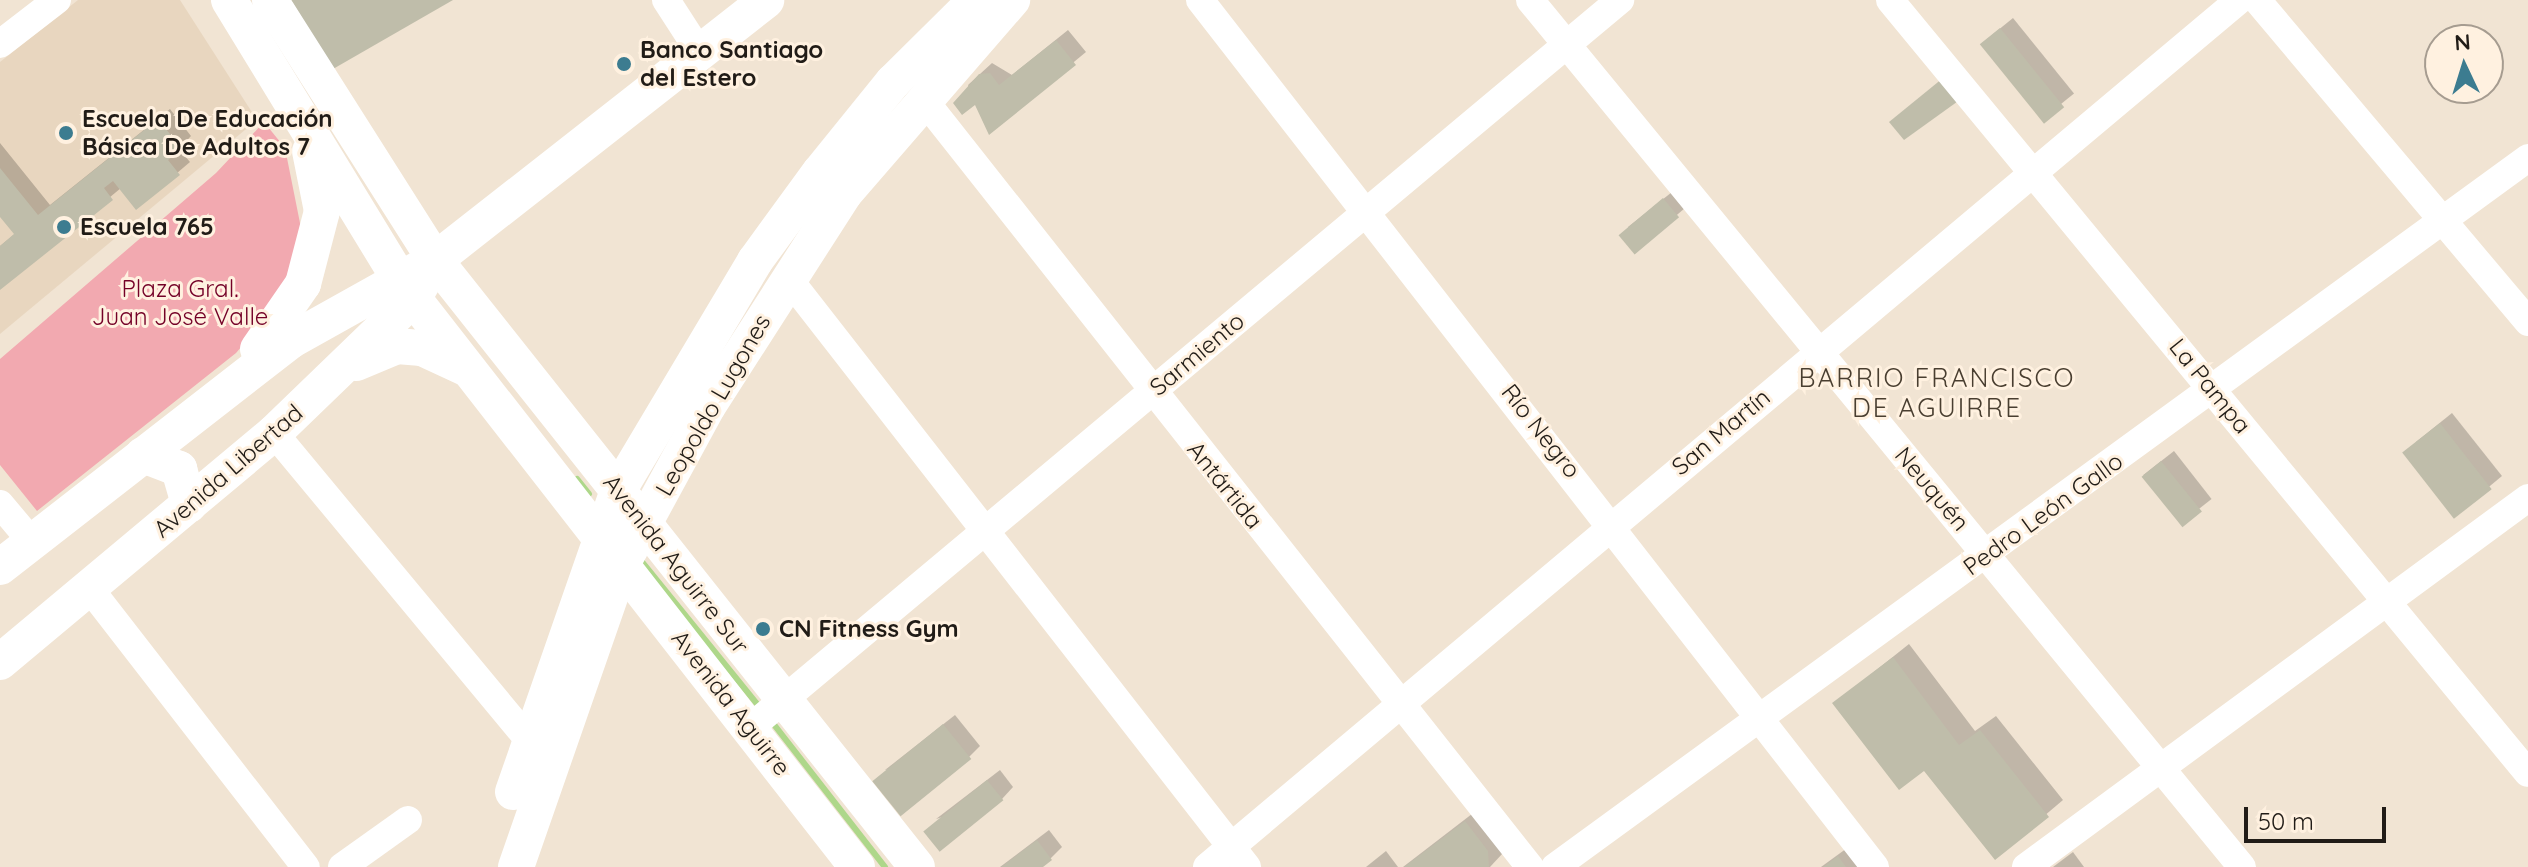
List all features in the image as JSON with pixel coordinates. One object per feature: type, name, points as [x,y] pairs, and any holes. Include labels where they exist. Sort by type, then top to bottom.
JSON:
[{"type":"main road","points":[[229,0],[405,288]]},
{"type":"main road","points":[[270,0],[435,260]]},
{"type":"main road","name":"Avenida Libertad","points":[[0,662],[274,433],[334,375],[405,288],[435,260],[766,0]]},
{"type":"main road","name":"Leopoldo Lugones","points":[[516,867],[612,554],[618,491],[802,197],[893,82],[976,0]]},
{"type":"main road","name":"Leopoldo Lugones","points":[[491,867],[528,739],[612,554],[644,523],[788,278],[844,194],[1012,0]]},
{"type":"main road","points":[[220,391],[286,318],[314,244],[320,179],[294,104]]},
{"type":"main road","name":"Avenida Aguirre Sur","points":[[435,260],[644,523],[768,714],[917,867]]},
{"type":"main road","name":"Avenida Libertad","points":[[0,567],[220,391],[405,288]]},
{"type":"main road","name":"Avenida Aguirre Sur","points":[[405,288],[612,554]]},
{"type":"main road","points":[[334,375],[397,346],[422,348],[469,371]]},
{"type":"main road","points":[[143,455],[179,469],[189,505]]},
{"type":"main road","name":"Avenida Aguirre","points":[[612,554],[768,714],[857,867]]},
{"type":"street","points":[[0,44],[57,0]]},
{"type":"street","points":[[666,0],[701,54]]},
{"type":"street","name":"Río Negro","points":[[1200,0],[1613,523],[1758,720],[1875,867]]},
{"type":"street","name":"Neuquén","points":[[1530,0],[1816,351],[2164,767],[2242,867]]},
{"type":"street","name":"Sarmiento","points":[[768,714],[1620,0]]},
{"type":"street","name":"La Pampa","points":[[1890,0],[2037,174],[2528,773]]},
{"type":"street","name":"San Martín","points":[[1207,867],[1240,857],[1400,702],[1816,351],[2037,174],[2239,0]]},
{"type":"street","points":[[2257,0],[2528,322]]},
{"type":"street","name":"Antártida","points":[[924,100],[1150,393],[1530,867]]},
{"type":"street","name":"Pedro León Gallo","points":[[1555,867],[1988,555],[2528,158]]},
{"type":"street","points":[[788,278],[983,535],[1240,857]]},
{"type":"street","points":[[274,433],[528,739]]},
{"type":"street","points":[[2026,867],[2528,498]]},
{"type":"street","points":[[0,504],[31,541]]},
{"type":"street","points":[[90,589],[306,867]]},
{"type":"street","points":[[342,867],[408,820]]},
{"type":"shaded area","name":"Escuela 765","points":[[78,0],[180,0],[257,120],[0,334],[0,62]]},
{"type":"green space","name":"Plaza Gral. Juan José Valle","points":[[264,122],[285,148],[301,228],[285,296],[236,353],[37,511],[0,465],[0,359],[216,173]]},
{"type":"building","points":[[291,0],[453,0],[333,69]]},
{"type":"building","points":[[2000,28],[2064,107],[2044,124],[1980,44]]},
{"type":"building","points":[[1056,40],[1076,65],[989,135],[975,105],[962,115],[953,103],[979,74],[990,73],[999,85]]},
{"type":"building","points":[[1943,78],[1961,99],[1904,140],[1889,122]]},
{"type":"building","points":[[158,119],[182,149],[168,160],[180,175],[136,210],[113,181],[104,188],[113,200],[0,290],[0,246],[14,234],[0,217],[0,168],[38,215]]},
{"type":"building","points":[[1663,198],[1679,217],[1635,254],[1619,235]]},
{"type":"building","points":[[2440,423],[2492,489],[2454,519],[2402,453]]},
{"type":"building","points":[[2161,461],[2202,512],[2182,527],[2142,477]]},
{"type":"building","points":[[1893,657],[1959,745],[1980,730],[2049,817],[1995,860],[1924,771],[1899,790],[1832,703]]},
{"type":"building","points":[[943,724],[971,759],[901,816],[872,781]]},
{"type":"building","points":[[987,780],[1003,800],[940,852],[923,832]]},
{"type":"building","points":[[1465,821],[1488,851],[1489,867],[1404,867]]},
{"type":"building","points":[[1037,840],[1052,860],[1043,867],[1001,867]]},
{"type":"building","points":[[1838,856],[1846,867],[1823,867]]},
{"type":"waterway","points":[[577,479],[589,494]]},
{"type":"waterway","points":[[638,557],[762,710]]},
{"type":"waterway","points":[[772,722],[885,867]]},
{"type":"place","name":"Banco Santiago del Estero","points":[[624,64]]},
{"type":"place","name":"Escuela De Educación Básica De Adultos 7","points":[[66,133]]},
{"type":"place","name":"Escuela 765","points":[[64,227]]},
{"type":"place","name":"CN Fitness Gym","points":[[763,629]]},
{"type":"district","name":"BARRIO FRANCISCO DE AGUIRRE","points":[[1937,393]]}]
